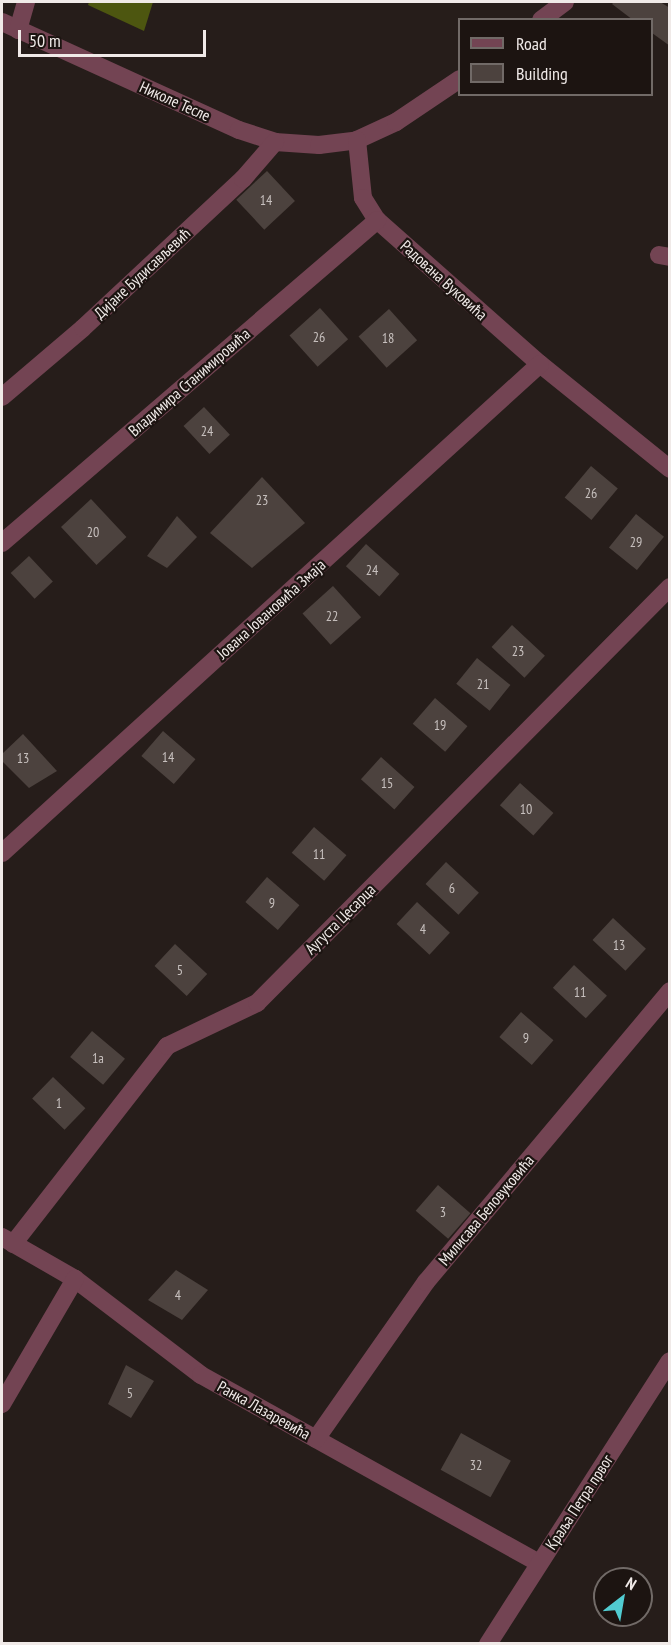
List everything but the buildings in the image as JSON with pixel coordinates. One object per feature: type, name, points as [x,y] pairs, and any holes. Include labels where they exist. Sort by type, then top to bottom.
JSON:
[{"type":"street","points":[[10,26],[26,2]]},
{"type":"street","points":[[544,18],[565,2]]},
{"type":"street","name":"Николе Тесле","points":[[10,26],[275,142],[319,145],[357,141]]},
{"type":"street","points":[[357,141],[396,122],[458,80]]},
{"type":"street","name":"Радована Вуковића","points":[[357,141],[363,198],[377,220],[540,364],[669,469]]},
{"type":"street","name":"Дијане Будисављевић","points":[[2,397],[92,321],[243,179],[275,142]]},
{"type":"street","name":"Владимира Станимировића","points":[[2,543],[377,220]]},
{"type":"street","name":"Јована Јовановића Змаја","points":[[2,853],[540,364]]},
{"type":"street","name":"Аугуста Цесарца","points":[[7,1241],[167,1046],[256,1003],[669,587]]},
{"type":"street","name":"Милисава Беловуковића","points":[[316,1439],[426,1282],[669,991]]},
{"type":"street","name":"Ранка Лазаревића","points":[[7,1241],[75,1279],[201,1375],[539,1563]]},
{"type":"street","points":[[2,1404],[75,1279]]},
{"type":"street","name":"Краља Петра првог","points":[[488,1644],[669,1361]]},
{"type":"green space","points":[[89,2],[153,2],[144,31],[88,5]]}]
